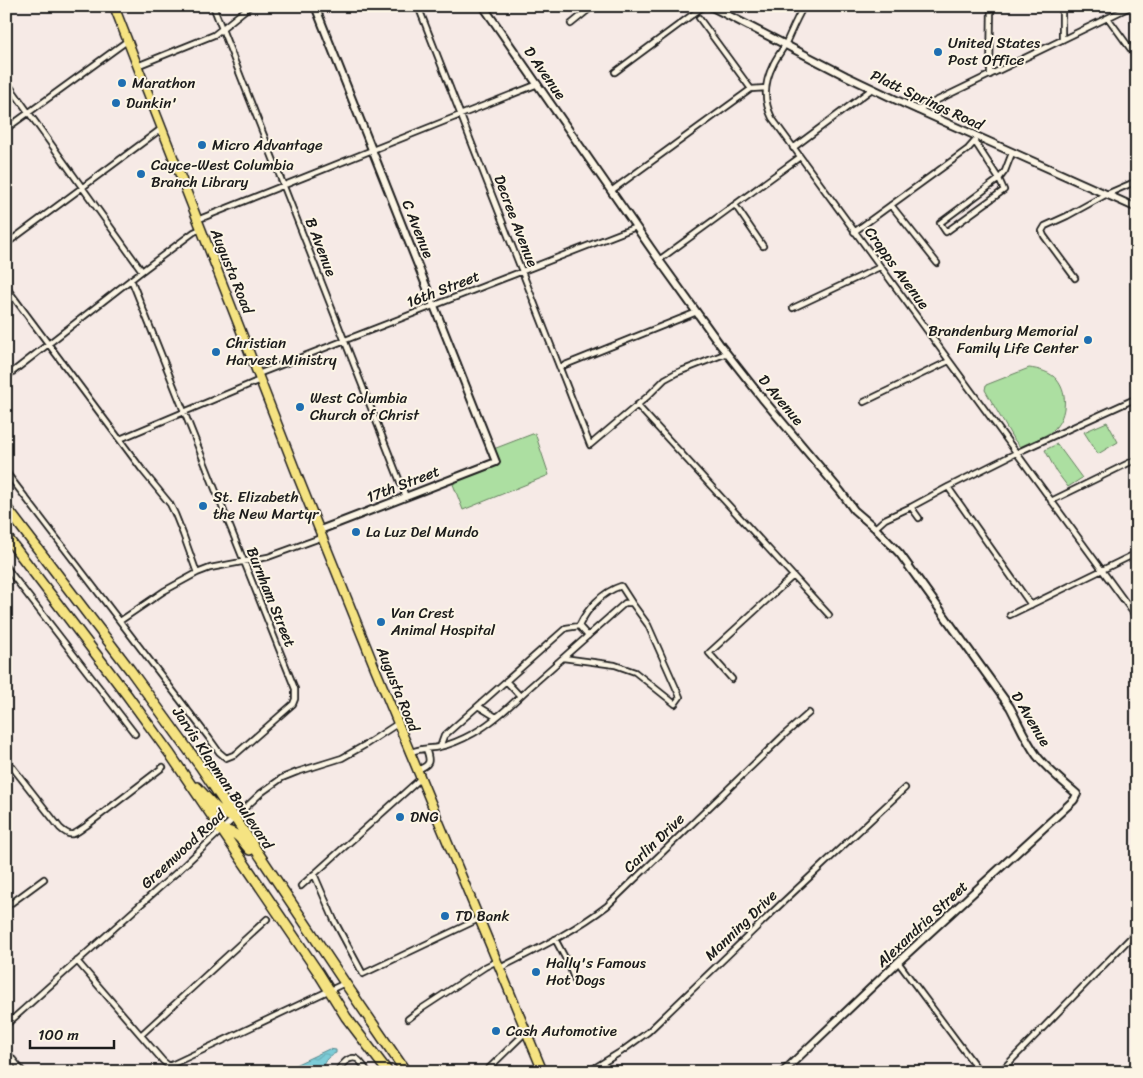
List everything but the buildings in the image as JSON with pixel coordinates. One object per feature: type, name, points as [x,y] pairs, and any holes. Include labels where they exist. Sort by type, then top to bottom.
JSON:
[{"type":"highway","name":"Jarvis Klapman Boulevard","points":[[6,507],[200,766],[406,1072]]},
{"type":"highway","name":"Jarvis Klapman Boulevard","points":[[6,536],[177,764],[355,1029],[388,1072]]},
{"type":"highway","points":[[177,764],[216,808],[223,814],[234,818]]},
{"type":"highway","points":[[221,831],[228,830],[234,833],[275,879]]},
{"type":"main road","name":"Augusta Road","points":[[114,6],[200,229],[397,724],[543,1072]]},
{"type":"street","name":"B Avenue","points":[[213,6],[406,496]]},
{"type":"street","points":[[137,66],[214,35],[250,6]]},
{"type":"street","name":"C Avenue","points":[[316,6],[496,462]]},
{"type":"street","name":"Decree Avenue","points":[[418,6],[590,445],[637,405]]},
{"type":"street","name":"D Avenue","points":[[483,6],[659,260],[727,353],[854,510],[875,528],[900,554],[1010,707],[1037,756],[1077,794]]},
{"type":"street","points":[[571,24],[593,6]]},
{"type":"street","points":[[615,72],[704,6]]},
{"type":"street","name":"Platt Springs Road","points":[[710,6],[976,140],[1012,153],[1137,208]]},
{"type":"street","name":"Crapps Avenue","points":[[804,6],[767,79],[766,104],[772,118],[1137,618]]},
{"type":"street","points":[[990,75],[991,6]]},
{"type":"street","points":[[1062,6],[1062,40]]},
{"type":"street","points":[[917,110],[1132,6]]},
{"type":"street","points":[[699,18],[751,89]]},
{"type":"street","points":[[1108,18],[1137,58]]},
{"type":"street","points":[[6,129],[127,41]]},
{"type":"street","points":[[6,81],[142,271]]},
{"type":"street","points":[[198,220],[538,84]]},
{"type":"street","points":[[611,191],[751,89],[766,88]]},
{"type":"street","points":[[793,148],[872,89]]},
{"type":"street","points":[[6,244],[161,128]]},
{"type":"street","points":[[854,232],[968,149],[976,140],[999,179],[1004,190],[946,232],[940,223],[999,179],[1005,171],[1012,153]]},
{"type":"street","points":[[659,260],[800,157]]},
{"type":"street","points":[[1075,278],[1044,236],[1042,231],[1045,226],[1107,194],[1137,181]]},
{"type":"street","points":[[735,205],[763,246]]},
{"type":"street","points":[[891,205],[937,263]]},
{"type":"street","name":"16th Street","points":[[120,439],[344,341],[636,227]]},
{"type":"street","points":[[6,377],[142,271],[200,229]]},
{"type":"street","points":[[793,308],[880,267]]},
{"type":"street","name":"Burnham Street","points":[[120,621],[219,752],[226,758],[236,754],[293,704],[296,694],[295,689],[131,280]]},
{"type":"street","points":[[6,287],[173,509],[197,573]]},
{"type":"street","points":[[560,367],[697,312]]},
{"type":"street","points":[[727,353],[664,379],[637,405],[829,615]]},
{"type":"street","points":[[864,402],[949,361]]},
{"type":"street","points":[[875,528],[884,519],[911,507],[948,486],[1137,398]]},
{"type":"street","points":[[1051,501],[1137,459]]},
{"type":"street","name":"17th Street","points":[[321,534],[406,496],[496,462]]},
{"type":"street","points":[[6,472],[120,621],[164,591],[197,573],[210,568],[274,555],[321,534]]},
{"type":"street","points":[[948,486],[1031,605]]},
{"type":"street","points":[[911,507],[919,518]]},
{"type":"street","points":[[1010,615],[1137,553]]},
{"type":"street","points":[[6,567],[135,734]]},
{"type":"street","points":[[732,679],[709,653],[793,576]]},
{"type":"street","points":[[563,658],[615,665],[635,672],[675,704],[680,697],[648,625],[621,586],[613,589],[594,603],[583,617],[579,626]]},
{"type":"street","points":[[409,752],[416,749],[440,747],[474,733],[490,723],[625,604],[632,602]]},
{"type":"street","points":[[579,626],[588,636]]},
{"type":"street","points":[[440,747],[444,736],[566,628],[579,626]]},
{"type":"street","points":[[506,681],[520,696]]},
{"type":"street","points":[[478,706],[496,717]]},
{"type":"street","name":"Carlin Drive","points":[[408,1019],[485,967],[498,964],[555,939],[590,919],[607,906],[809,713]]},
{"type":"street","name":"Greenwood Road","points":[[6,1025],[261,793],[282,778],[342,758],[397,724]]},
{"type":"street","points":[[416,770],[427,765],[429,762],[426,749]]},
{"type":"street","points":[[6,759],[66,834],[73,834],[86,826],[163,767]]},
{"type":"street","points":[[301,886],[420,779]]},
{"type":"street","name":"Manning Drive","points":[[588,1072],[648,1032],[905,788]]},
{"type":"street","name":"Alexandria Street","points":[[783,1072],[898,962],[1074,800],[1077,794]]},
{"type":"street","points":[[314,874],[334,920],[362,974],[479,919]]},
{"type":"street","points":[[6,907],[44,879]]},
{"type":"street","points":[[141,1035],[267,918]]},
{"type":"street","points":[[1000,1072],[1137,931]]},
{"type":"street","points":[[555,939],[575,981]]},
{"type":"street","points":[[77,962],[170,1066],[345,983]]},
{"type":"street","points":[[898,962],[980,1072]]},
{"type":"street","points":[[485,1072],[526,1032]]},
{"type":"street","points":[[6,1051],[22,1072]]},
{"type":"street","points":[[337,1072],[346,1061],[353,1058],[358,1059],[368,1072]]},
{"type":"green space","points":[[1029,368],[1048,373],[1057,380],[1063,393],[1064,407],[1057,426],[1052,431],[1020,447],[1012,437],[985,390],[986,385]]},
{"type":"green space","points":[[1107,422],[1118,442],[1098,454],[1084,432]]},
{"type":"green space","points":[[535,433],[549,475],[463,510],[451,479],[495,462],[491,450]]},
{"type":"green space","points":[[1057,444],[1082,478],[1068,487],[1056,471],[1045,450]]},
{"type":"water","points":[[329,1049],[336,1050],[336,1053],[326,1060],[321,1072],[280,1072]]},
{"type":"place","name":"United States Post Office","points":[[938,52]]},
{"type":"place","name":"Marathon","points":[[122,83]]},
{"type":"place","name":"Dunkin'","points":[[116,103]]},
{"type":"place","name":"Micro Advantage","points":[[202,145]]},
{"type":"place","name":"Cayce-West Columbia Branch Library","points":[[141,174]]},
{"type":"place","name":"Brandenburg Memorial Family Life Center","points":[[1088,340]]},
{"type":"place","name":"Christian Harvest Ministry","points":[[216,352]]},
{"type":"place","name":"West Columbia Church of Christ","points":[[300,407]]},
{"type":"place","name":"St. Elizabeth the New Martyr","points":[[203,506]]},
{"type":"place","name":"La Luz Del Mundo","points":[[356,532]]},
{"type":"place","name":"Van Crest Animal Hospital","points":[[381,622]]},
{"type":"place","name":"DNG","points":[[400,817]]},
{"type":"place","name":"TD Bank","points":[[445,916]]},
{"type":"place","name":"Hally's Famous Hot Dogs","points":[[536,972]]},
{"type":"place","name":"Cash Automotive","points":[[496,1031]]}]
